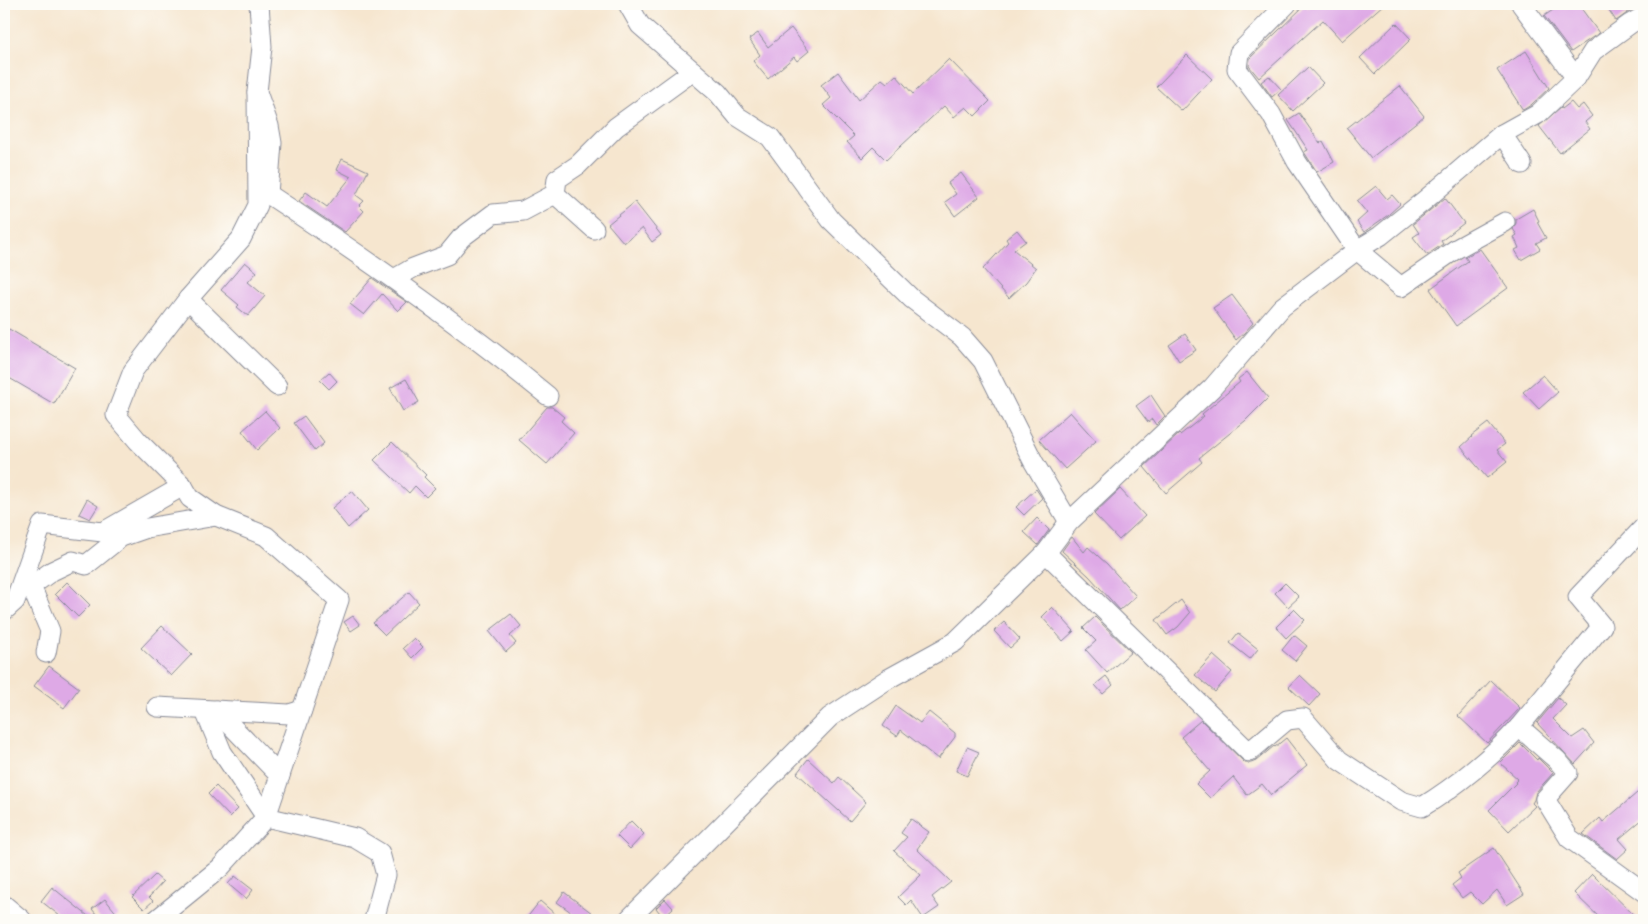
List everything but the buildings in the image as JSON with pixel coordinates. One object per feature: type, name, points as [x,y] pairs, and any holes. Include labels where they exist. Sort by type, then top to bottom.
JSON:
[{"type":"street","points":[[156,920],[220,868],[266,817],[339,600],[266,536],[216,516],[190,498],[182,486],[138,441],[116,415],[133,372],[188,300],[241,239],[258,205],[256,92],[262,47],[259,4]]},
{"type":"street","points":[[628,4],[640,25],[718,93],[737,116],[770,136],[831,220],[912,299],[962,337],[983,361],[1033,461],[1069,522]]},
{"type":"street","points":[[1287,4],[1239,53],[1237,70],[1271,114],[1297,162],[1357,250],[1401,287],[1456,249],[1505,222]]},
{"type":"street","points":[[1521,4],[1576,78]]},
{"type":"street","points":[[628,920],[830,717],[888,679],[955,642],[1046,553],[1069,522],[1212,388],[1282,307],[1357,250],[1380,236],[1502,134],[1538,114],[1576,78],[1594,51],[1644,16]]},
{"type":"street","points":[[555,194],[557,179],[578,164],[616,127],[693,71]]},
{"type":"street","points":[[256,92],[269,126],[272,143],[268,194],[361,255],[459,326],[548,396]]},
{"type":"street","points":[[1502,134],[1522,164]]},
{"type":"street","points":[[394,279],[413,268],[447,255],[461,238],[493,214],[523,211],[555,194]]},
{"type":"street","points":[[555,194],[594,229]]},
{"type":"street","points":[[188,300],[277,386]]},
{"type":"street","points":[[4,611],[15,601],[42,525],[103,532],[182,486]]},
{"type":"street","points":[[46,652],[50,631],[31,586],[52,571],[73,561],[86,565],[121,537],[147,528],[216,516]]},
{"type":"street","points":[[1046,553],[1250,752],[1287,720],[1303,718],[1339,760],[1401,801],[1422,807],[1443,795],[1519,728],[1602,626],[1578,596],[1644,527]]},
{"type":"street","points":[[157,707],[289,714],[302,710]]},
{"type":"street","points":[[212,710],[280,776]]},
{"type":"street","points":[[212,710],[207,716],[222,752],[266,817],[355,838],[380,853],[386,875],[374,920]]},
{"type":"street","points":[[1519,728],[1557,760],[1568,773],[1544,799],[1569,838],[1644,892]]},
{"type":"street","points":[[4,905],[22,920]]}]
